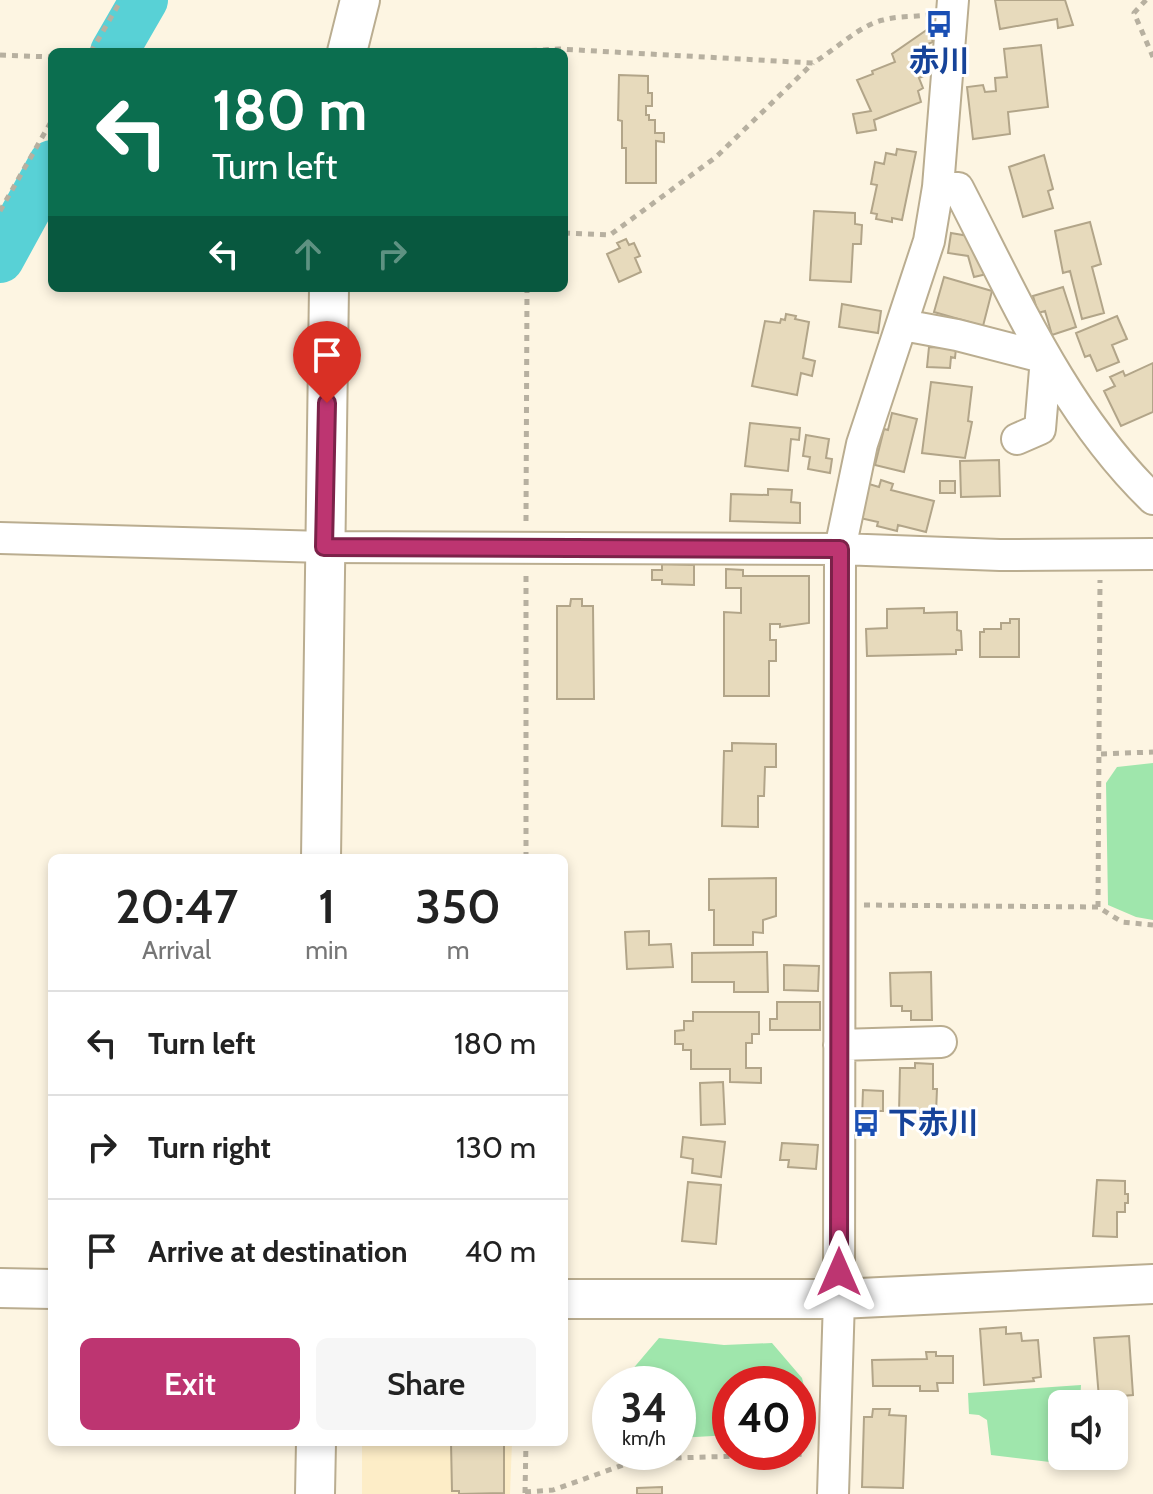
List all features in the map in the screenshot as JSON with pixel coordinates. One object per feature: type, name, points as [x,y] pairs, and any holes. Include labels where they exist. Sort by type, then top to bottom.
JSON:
[{"type":"main road","points":[[348,48],[360,0]]},
{"type":"main road","points":[[321,854],[329,292]]},
{"type":"main road","points":[[568,1299],[839,1299],[1153,1284]]},
{"type":"main road","points":[[0,1288],[48,1289]]},
{"type":"main road","points":[[315,1494],[316,1446]]},
{"type":"street","points":[[833,1494],[839,1299],[840,549],[862,444],[929,241],[938,187],[953,6]]},
{"type":"street","points":[[938,187],[958,188],[1046,358],[1125,472],[1153,499]]},
{"type":"street","points":[[903,325],[1046,358]]},
{"type":"street","points":[[1017,439],[1040,429],[1046,358]]},
{"type":"street","points":[[0,538],[324,547],[1153,554]]},
{"type":"street","points":[[839,1045],[941,1042]]},
{"type":"path","points":[[93,48],[121,0]]},
{"type":"path","points":[[1146,0],[1134,13],[1153,57]]},
{"type":"path","points":[[568,233],[610,235],[716,157],[813,63],[864,28],[882,20],[953,6]]},
{"type":"path","points":[[568,49],[813,63]]},
{"type":"path","points":[[0,55],[48,57]]},
{"type":"path","points":[[0,211],[48,127]]},
{"type":"path","points":[[526,854],[527,292]]},
{"type":"path","points":[[1098,907],[1100,554]]},
{"type":"path","points":[[1101,754],[1153,752]]},
{"type":"path","points":[[839,905],[1098,907],[1122,922],[1153,925]]},
{"type":"path","points":[[526,1446],[525,1493],[553,1490],[640,1459],[834,1453]]},
{"type":"shaded area","points":[[362,1446],[512,1446],[510,1494],[362,1494]]},
{"type":"green space","points":[[1153,763],[1153,920],[1136,917],[1108,905],[1106,783],[1117,767]]},
{"type":"green space","points":[[659,1338],[724,1345],[772,1343],[792,1366],[712,1366],[712,1436],[696,1437],[696,1366],[635,1366]]},
{"type":"green space","points":[[1081,1385],[1081,1390],[1048,1390],[1048,1462],[991,1455],[987,1420],[969,1414],[968,1393]]},
{"type":"building","points":[[995,0],[1065,0],[1073,25],[1058,28],[1057,19],[1000,29]]},
{"type":"building","points":[[928,29],[933,42],[915,49],[926,75],[919,78],[923,88],[918,91],[921,102],[874,120],[876,130],[857,133],[853,114],[871,111],[857,80],[895,62],[892,54]]},
{"type":"building","points":[[1041,45],[1048,107],[1008,112],[1010,134],[973,139],[967,87],[983,85],[985,92],[996,91],[995,78],[1007,77],[1004,49]]},
{"type":"building","points":[[619,75],[648,76],[652,106],[646,106],[646,115],[649,115],[649,120],[655,120],[655,133],[664,133],[664,142],[656,141],[656,183],[626,183],[626,148],[622,148],[622,121],[618,120]]},
{"type":"building","points":[[897,149],[916,152],[902,220],[892,218],[892,222],[876,219],[877,214],[871,213],[877,185],[871,184],[875,162],[884,164],[886,153],[896,155]]},
{"type":"building","points":[[1044,155],[1053,189],[1048,191],[1053,208],[1023,217],[1009,167]]},
{"type":"building","points":[[814,211],[855,213],[855,224],[862,225],[861,244],[853,244],[851,282],[810,280]]},
{"type":"building","points":[[1090,222],[1101,264],[1092,267],[1104,313],[1082,319],[1070,271],[1063,273],[1055,231]]},
{"type":"building","points":[[951,233],[980,238],[991,273],[974,277],[968,256],[948,253]]},
{"type":"building","points":[[626,239],[629,245],[634,243],[640,256],[635,258],[641,272],[619,282],[607,254],[620,248],[617,243]]},
{"type":"building","points":[[944,277],[992,291],[983,326],[934,312]]},
{"type":"building","points":[[1063,287],[1076,327],[1052,335],[1045,311],[1038,313],[1033,296]]},
{"type":"building","points":[[842,304],[881,311],[878,333],[839,327]]},
{"type":"building","points":[[786,314],[809,322],[803,358],[815,361],[812,376],[801,373],[797,395],[752,386],[765,321],[780,323],[781,319],[785,320]]},
{"type":"building","points":[[1117,316],[1127,339],[1112,345],[1119,362],[1097,371],[1090,355],[1085,357],[1076,333]]},
{"type":"building","points":[[929,347],[956,348],[950,368],[927,367]]},
{"type":"building","points":[[1153,363],[1153,412],[1121,426],[1104,391],[1115,386],[1110,377],[1123,371],[1125,376]]},
{"type":"building","points":[[931,382],[972,387],[968,421],[972,422],[965,458],[922,453]]},
{"type":"building","points":[[892,413],[917,419],[904,472],[875,465],[884,429],[888,430]]},
{"type":"building","points":[[750,423],[800,428],[799,440],[791,439],[788,471],[745,466]]},
{"type":"building","points":[[806,435],[829,439],[826,458],[832,459],[830,473],[808,469],[810,457],[803,456]]},
{"type":"building","points":[[999,460],[1000,496],[961,497],[960,461]]},
{"type":"building","points":[[881,480],[893,484],[891,490],[934,501],[926,532],[898,525],[897,531],[860,518],[869,484],[879,487]]},
{"type":"building","points":[[940,481],[955,481],[955,493],[940,493]]},
{"type":"building","points":[[768,489],[792,490],[791,502],[800,503],[800,523],[730,521],[731,494],[768,495]]},
{"type":"building","points":[[662,564],[694,565],[694,585],[662,584],[662,580],[652,580],[652,570],[662,570]]},
{"type":"building","points":[[726,569],[743,570],[743,576],[809,576],[809,623],[780,627],[780,624],[770,624],[770,640],[776,640],[776,661],[769,661],[769,696],[724,696],[724,612],[741,613],[741,588],[726,588]]},
{"type":"building","points":[[571,599],[582,599],[582,606],[593,606],[594,699],[557,699],[557,606],[570,606]]},
{"type":"building","points":[[924,608],[924,613],[957,612],[962,650],[956,650],[956,654],[867,656],[866,629],[887,628],[887,609]]},
{"type":"building","points":[[1010,619],[1019,619],[1019,657],[980,657],[980,632],[984,629],[1001,629],[1001,623],[1010,623]]},
{"type":"building","points":[[732,743],[776,744],[776,767],[765,767],[764,796],[758,796],[758,827],[722,826],[724,751],[732,751]]},
{"type":"building","points":[[776,878],[776,916],[763,920],[763,933],[753,932],[753,945],[714,945],[714,910],[709,910],[709,879]]},
{"type":"building","points":[[649,931],[649,945],[671,944],[673,967],[627,969],[625,932]]},
{"type":"building","points":[[767,952],[768,992],[734,992],[734,982],[692,982],[692,953]]},
{"type":"building","points":[[784,965],[819,966],[818,991],[784,990]]},
{"type":"building","points":[[931,972],[932,1020],[911,1020],[911,1011],[902,1011],[902,1006],[891,1006],[890,973]]},
{"type":"building","points":[[777,1002],[820,1002],[820,1030],[770,1030],[770,1019],[777,1019]]},
{"type":"building","points":[[693,1012],[759,1012],[759,1034],[752,1034],[752,1043],[746,1043],[746,1068],[761,1068],[761,1083],[730,1082],[730,1069],[691,1069],[691,1050],[683,1050],[683,1044],[675,1044],[675,1031],[684,1030],[684,1021],[693,1021]]},
{"type":"building","points":[[915,1063],[933,1064],[933,1089],[937,1089],[936,1113],[899,1113],[900,1068],[915,1068]]},
{"type":"building","points":[[723,1082],[725,1124],[701,1125],[700,1083]]},
{"type":"building","points":[[863,1090],[883,1091],[883,1111],[872,1111],[872,1118],[862,1118]]},
{"type":"building","points":[[683,1137],[725,1142],[721,1177],[692,1173],[693,1159],[681,1157]]},
{"type":"building","points":[[782,1143],[818,1145],[816,1169],[788,1167],[789,1160],[780,1160]]},
{"type":"building","points":[[1097,1180],[1125,1181],[1128,1203],[1125,1203],[1125,1212],[1117,1212],[1117,1237],[1093,1236]]},
{"type":"building","points":[[688,1182],[721,1185],[716,1244],[682,1241]]},
{"type":"building","points":[[1006,1327],[1006,1334],[1021,1333],[1022,1341],[1038,1340],[1041,1377],[1033,1378],[1034,1381],[984,1385],[980,1329]]},
{"type":"building","points":[[1129,1336],[1133,1395],[1128,1395],[1128,1390],[1098,1390],[1094,1338]]},
{"type":"building","points":[[926,1352],[936,1352],[936,1356],[953,1356],[953,1383],[937,1383],[938,1391],[920,1391],[920,1386],[873,1386],[872,1360],[927,1359]]},
{"type":"building","points":[[873,1409],[890,1409],[889,1415],[906,1416],[903,1488],[862,1487],[864,1417],[872,1417]]},
{"type":"building","points":[[451,1446],[504,1446],[504,1493],[459,1494],[459,1491],[452,1491]]},
{"type":"building","points":[[662,1487],[662,1494],[637,1494],[637,1488]]},
{"type":"waterway","points":[[116,48],[144,0]]},
{"type":"waterway","points":[[0,259],[48,171]]},
{"type":"place","name":"赤川","points":[[939,24]]},
{"type":"place","name":"下赤川","points":[[866,1123]]},
{"type":"route","points":[[327,403],[324,547],[840,549],[839,1272]]}]
